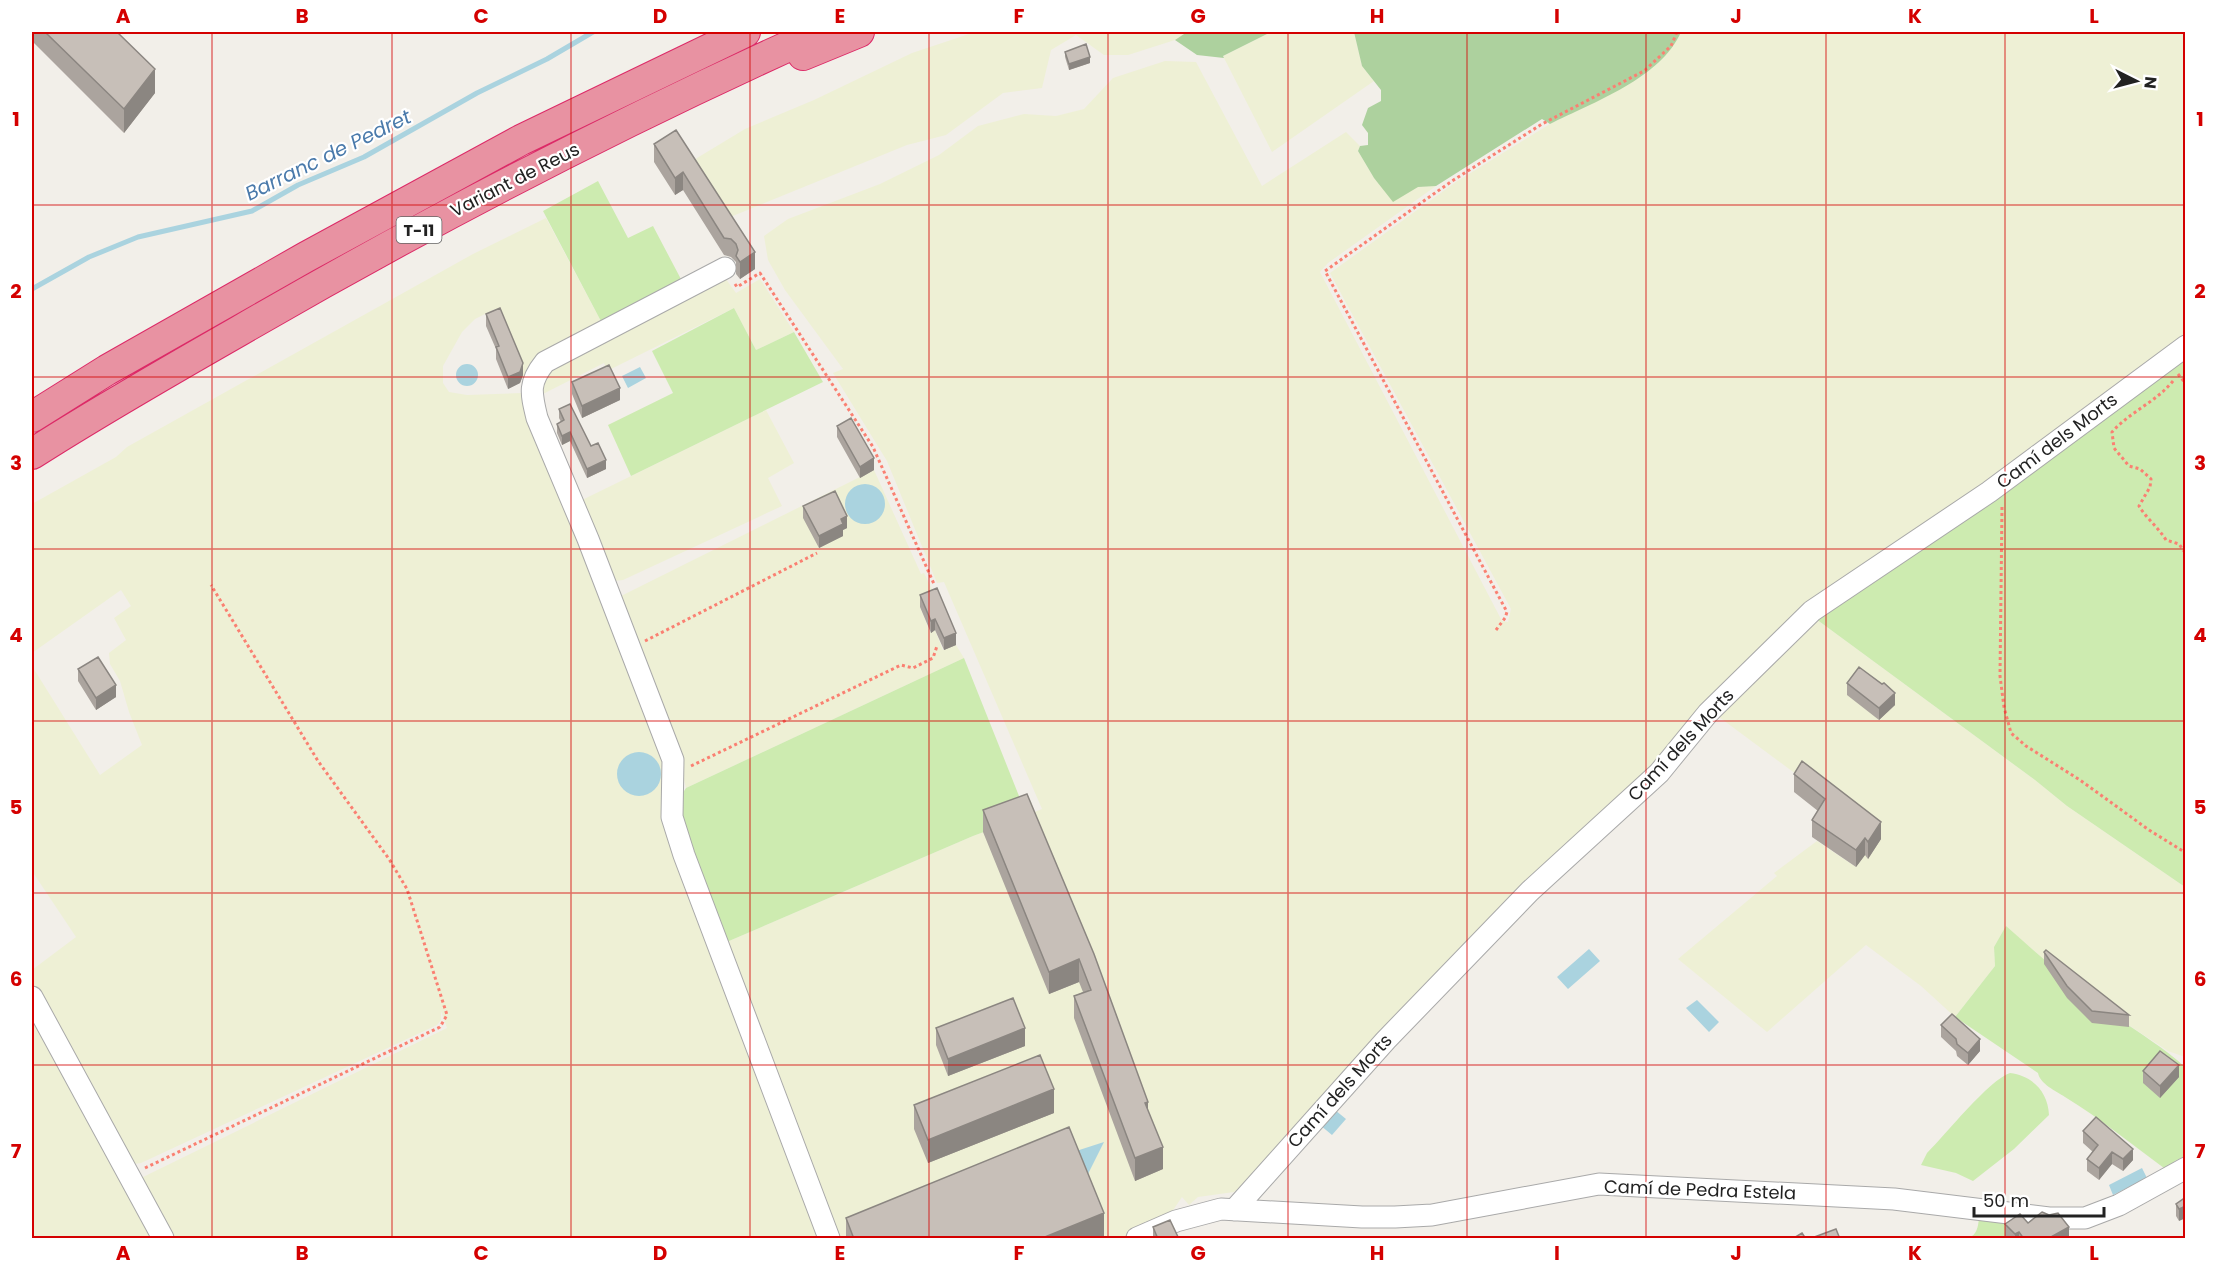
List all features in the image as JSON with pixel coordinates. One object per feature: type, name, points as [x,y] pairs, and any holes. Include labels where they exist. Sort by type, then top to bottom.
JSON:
[{"type":"highway","points":[[306,257],[516,130],[713,32]]},
{"type":"highway","name":"Variant de Reus","points":[[32,417],[107,370],[306,257],[521,140],[745,32]]},
{"type":"highway","name":"Variant de Reus","points":[[32,454],[95,414],[341,272],[506,183],[820,32]]},
{"type":"highway","points":[[506,183],[859,32]]},
{"type":"lane","points":[[724,268],[545,362],[533,376],[532,399],[537,418],[588,539],[673,760],[672,817],[684,855],[829,1239]]},
{"type":"lane","name":"Camí dels Morts","points":[[1234,1210],[1386,1040],[1530,891],[1659,773],[1708,713],[1812,611],[1989,492],[2186,345]]},
{"type":"lane","points":[[32,997],[163,1239]]},
{"type":"lane","name":"Camí de Pedra Estela","points":[[1137,1239],[1176,1221],[1221,1209],[1362,1217],[1422,1215],[1599,1184],[1894,1199],[2049,1218],[2085,1218],[2119,1204],[2186,1168]]},
{"type":"path","points":[[1496,630],[1507,612],[1325,271],[1452,181],[1542,124],[1644,71],[1671,46],[1677,32]]},
{"type":"path","points":[[724,268],[737,287],[760,273],[873,447],[934,584]]},
{"type":"path","points":[[2178,375],[2158,398],[2121,422],[2112,432],[2114,448],[2129,466],[2140,469],[2151,479],[2151,487],[2139,506],[2141,510],[2157,525],[2166,540],[2179,544],[2186,554]]},
{"type":"path","points":[[2000,500],[2002,510],[2000,676],[2004,707],[2011,733],[2026,746],[2186,853]]},
{"type":"path","points":[[630,648],[818,553]]},
{"type":"path","points":[[129,1176],[440,1027],[447,1014],[407,889],[389,859],[318,761],[211,585]]},
{"type":"path","points":[[673,774],[901,665],[913,668],[933,658],[937,646]]},
{"type":"green space","points":[[975,32],[1187,32],[1175,40],[1128,55],[1104,55],[1076,35],[1051,50],[1042,88],[1003,93],[946,135],[907,145],[723,220],[694,161],[697,158],[745,129],[814,100],[912,53]]},
{"type":"green space","points":[[1187,32],[1271,32],[1223,56],[1224,58],[1197,55],[1175,40]]},
{"type":"green space","points":[[1271,32],[1354,32],[1362,66],[1374,81],[1272,152],[1223,56]]},
{"type":"green space","points":[[1354,32],[1681,32],[1658,63],[1624,87],[1550,124],[1542,119],[1436,186],[1418,187],[1393,202],[1374,178],[1358,151],[1360,146],[1368,145],[1368,133],[1362,125],[1368,108],[1381,101],[1381,90],[1362,66]]},
{"type":"green space","points":[[1681,32],[2185,32],[2185,340],[1848,583],[1665,760],[1259,1172],[1234,1192],[1198,1197],[1189,1205],[1182,1197],[1167,1219],[1123,1238],[836,1238],[722,944],[973,836],[1042,809],[944,582],[937,583],[887,461],[833,373],[843,369],[785,290],[768,260],[764,236],[788,219],[880,184],[939,155],[978,126],[1024,114],[1056,116],[1084,109],[1113,78],[1165,61],[1196,62],[1262,186],[1346,132],[1360,146],[1358,151],[1374,178],[1383,188],[1436,186],[1328,263],[1320,272],[1502,621],[1508,622],[1511,609],[1330,273],[1456,182],[1550,124],[1644,75],[1676,41]]},
{"type":"green space","points":[[598,181],[628,238],[653,226],[683,283],[603,325],[543,211]]},
{"type":"green space","points":[[546,218],[603,325],[527,387],[495,309],[475,319],[462,332],[443,366],[443,383],[449,392],[467,395],[522,393],[667,762],[823,1238],[171,1238],[139,1179],[447,1028],[441,1011],[441,1020],[437,1025],[141,1163],[134,1164],[129,1161],[32,983],[32,970],[76,937],[32,871],[32,666],[100,775],[142,745],[120,681],[110,664],[109,653],[126,640],[114,618],[131,606],[121,590],[32,653],[32,504],[116,457],[127,447],[473,254]]},
{"type":"green space","points":[[723,275],[736,293],[760,279],[794,332],[756,350],[734,308],[607,371],[604,363],[539,396],[547,367]]},
{"type":"green space","points":[[734,308],[756,350],[794,332],[823,382],[631,476],[608,425],[673,393],[652,351]]},
{"type":"green space","points":[[2179,358],[2186,365],[2185,887],[2067,806],[1812,616]]},
{"type":"green space","points":[[766,410],[794,463],[768,478],[782,506],[623,580],[614,581],[578,502]]},
{"type":"green space","points":[[874,470],[921,574],[924,573],[937,599],[920,607],[930,632],[935,630],[943,650],[956,645],[964,658],[686,788],[678,757],[617,598]]},
{"type":"green space","points":[[1812,616],[2067,806],[2185,887],[2185,1057],[2168,1051],[2118,1018],[2006,927],[1994,947],[1995,966],[1955,1017],[1921,986],[1866,945],[1767,1032],[1678,959],[1777,876],[1774,873],[1817,841],[1856,867],[1854,817],[1715,714]]},
{"type":"green space","points":[[964,658],[1027,816],[973,836],[722,944],[675,805],[686,788]]},
{"type":"green space","points":[[2006,926],[2089,996],[2161,1047],[2185,1067],[2185,1156],[2175,1161],[2168,1171],[2092,1114],[2049,1087],[2038,1073],[1955,1017],[1995,966],[1994,947]]},
{"type":"green space","points":[[32,1012],[155,1238],[32,1238]]},
{"type":"green space","points":[[2010,1073],[2026,1078],[2038,1086],[2046,1099],[2049,1115],[2014,1149],[1973,1181],[1956,1173],[1921,1165],[1927,1153],[1968,1108],[1991,1086]]},
{"type":"green space","points":[[1979,1218],[2013,1223],[2010,1238],[1968,1238],[1975,1233]]},
{"type":"water","points":[[467,364],[475,367],[478,375],[475,383],[467,386],[459,383],[456,375],[459,367]]},
{"type":"water","points":[[640,367],[646,378],[628,388],[622,376]]},
{"type":"water","points":[[865,484],[873,485],[879,490],[884,496],[884,512],[879,518],[873,523],[865,524],[857,523],[851,518],[846,512],[845,504],[846,496],[851,490],[857,485]]},
{"type":"water","points":[[639,752],[654,759],[661,774],[654,789],[639,796],[624,789],[617,774],[624,759]]},
{"type":"water","points":[[1589,949],[1600,961],[1568,989],[1557,977]]},
{"type":"water","points":[[1697,1000],[1719,1022],[1709,1032],[1686,1008]]},
{"type":"water","points":[[1335,1110],[1346,1119],[1332,1135],[1320,1125]]},
{"type":"water","points":[[1104,1142],[1083,1184],[1070,1153]]},
{"type":"water","points":[[2142,1168],[2147,1178],[2113,1195],[2109,1185]]},
{"type":"building","points":[[45,32],[117,32],[155,69],[124,109]]},
{"type":"building","points":[[1086,44],[1090,57],[1069,64],[1065,52]]},
{"type":"building","points":[[676,130],[755,252],[740,262],[736,256],[738,250],[736,244],[731,239],[724,238],[683,172],[675,178],[654,144]]},
{"type":"building","points":[[500,308],[523,363],[520,372],[508,377],[486,314]]},
{"type":"building","points":[[609,365],[620,388],[582,406],[572,382]]},
{"type":"building","points":[[570,404],[591,446],[598,443],[606,460],[587,469],[570,432],[562,436],[557,424],[564,420],[559,409]]},
{"type":"building","points":[[851,418],[874,458],[860,467],[837,426]]},
{"type":"building","points":[[835,491],[847,516],[841,519],[843,524],[819,536],[803,506]]},
{"type":"building","points":[[937,588],[956,633],[944,638],[935,619],[931,621],[920,595]]},
{"type":"building","points":[[98,657],[116,685],[96,698],[78,669]]},
{"type":"building","points":[[1859,667],[1895,693],[1879,708],[1847,683]]},
{"type":"building","points":[[1802,761],[1881,822],[1868,842],[1865,838],[1856,850],[1812,820],[1825,799],[1794,774]]},
{"type":"building","points":[[1027,794],[1094,954],[1148,1102],[1145,1103],[1163,1147],[1135,1158],[1074,996],[1091,990],[1079,959],[1049,972],[983,810]]},
{"type":"building","points":[[2046,950],[2129,1015],[2092,1011],[2067,986],[2044,952]]},
{"type":"building","points":[[1013,998],[1025,1028],[948,1059],[936,1028]]},
{"type":"building","points":[[1952,1014],[1980,1039],[1968,1053],[1941,1025]]},
{"type":"building","points":[[2160,1051],[2179,1065],[2160,1086],[2143,1071]]},
{"type":"building","points":[[1040,1055],[1054,1089],[928,1140],[914,1105]]},
{"type":"building","points":[[2096,1117],[2133,1149],[2123,1159],[2112,1152],[2099,1168],[2087,1159],[2098,1145],[2083,1131]]},
{"type":"building","points":[[1069,1127],[1104,1213],[1040,1239],[854,1239],[846,1218]]},
{"type":"building","points":[[2186,1197],[2186,1206],[2179,1209],[2176,1204]]},
{"type":"building","points":[[2042,1212],[2049,1215],[2058,1213],[2069,1227],[2051,1237],[2053,1239],[2024,1239],[2019,1232],[2015,1234],[2005,1224],[2020,1214],[2028,1223]]},
{"type":"building","points":[[1170,1220],[1179,1239],[1158,1239],[1153,1227]]},
{"type":"building","points":[[1836,1229],[1840,1239],[1809,1239]]},
{"type":"building","points":[[1802,1233],[1806,1239],[1792,1239]]},
{"type":"waterway","name":"Barranc de Pedret","points":[[32,289],[89,257],[138,237],[252,211],[298,185],[364,157],[477,93],[547,59],[593,32]]}]
